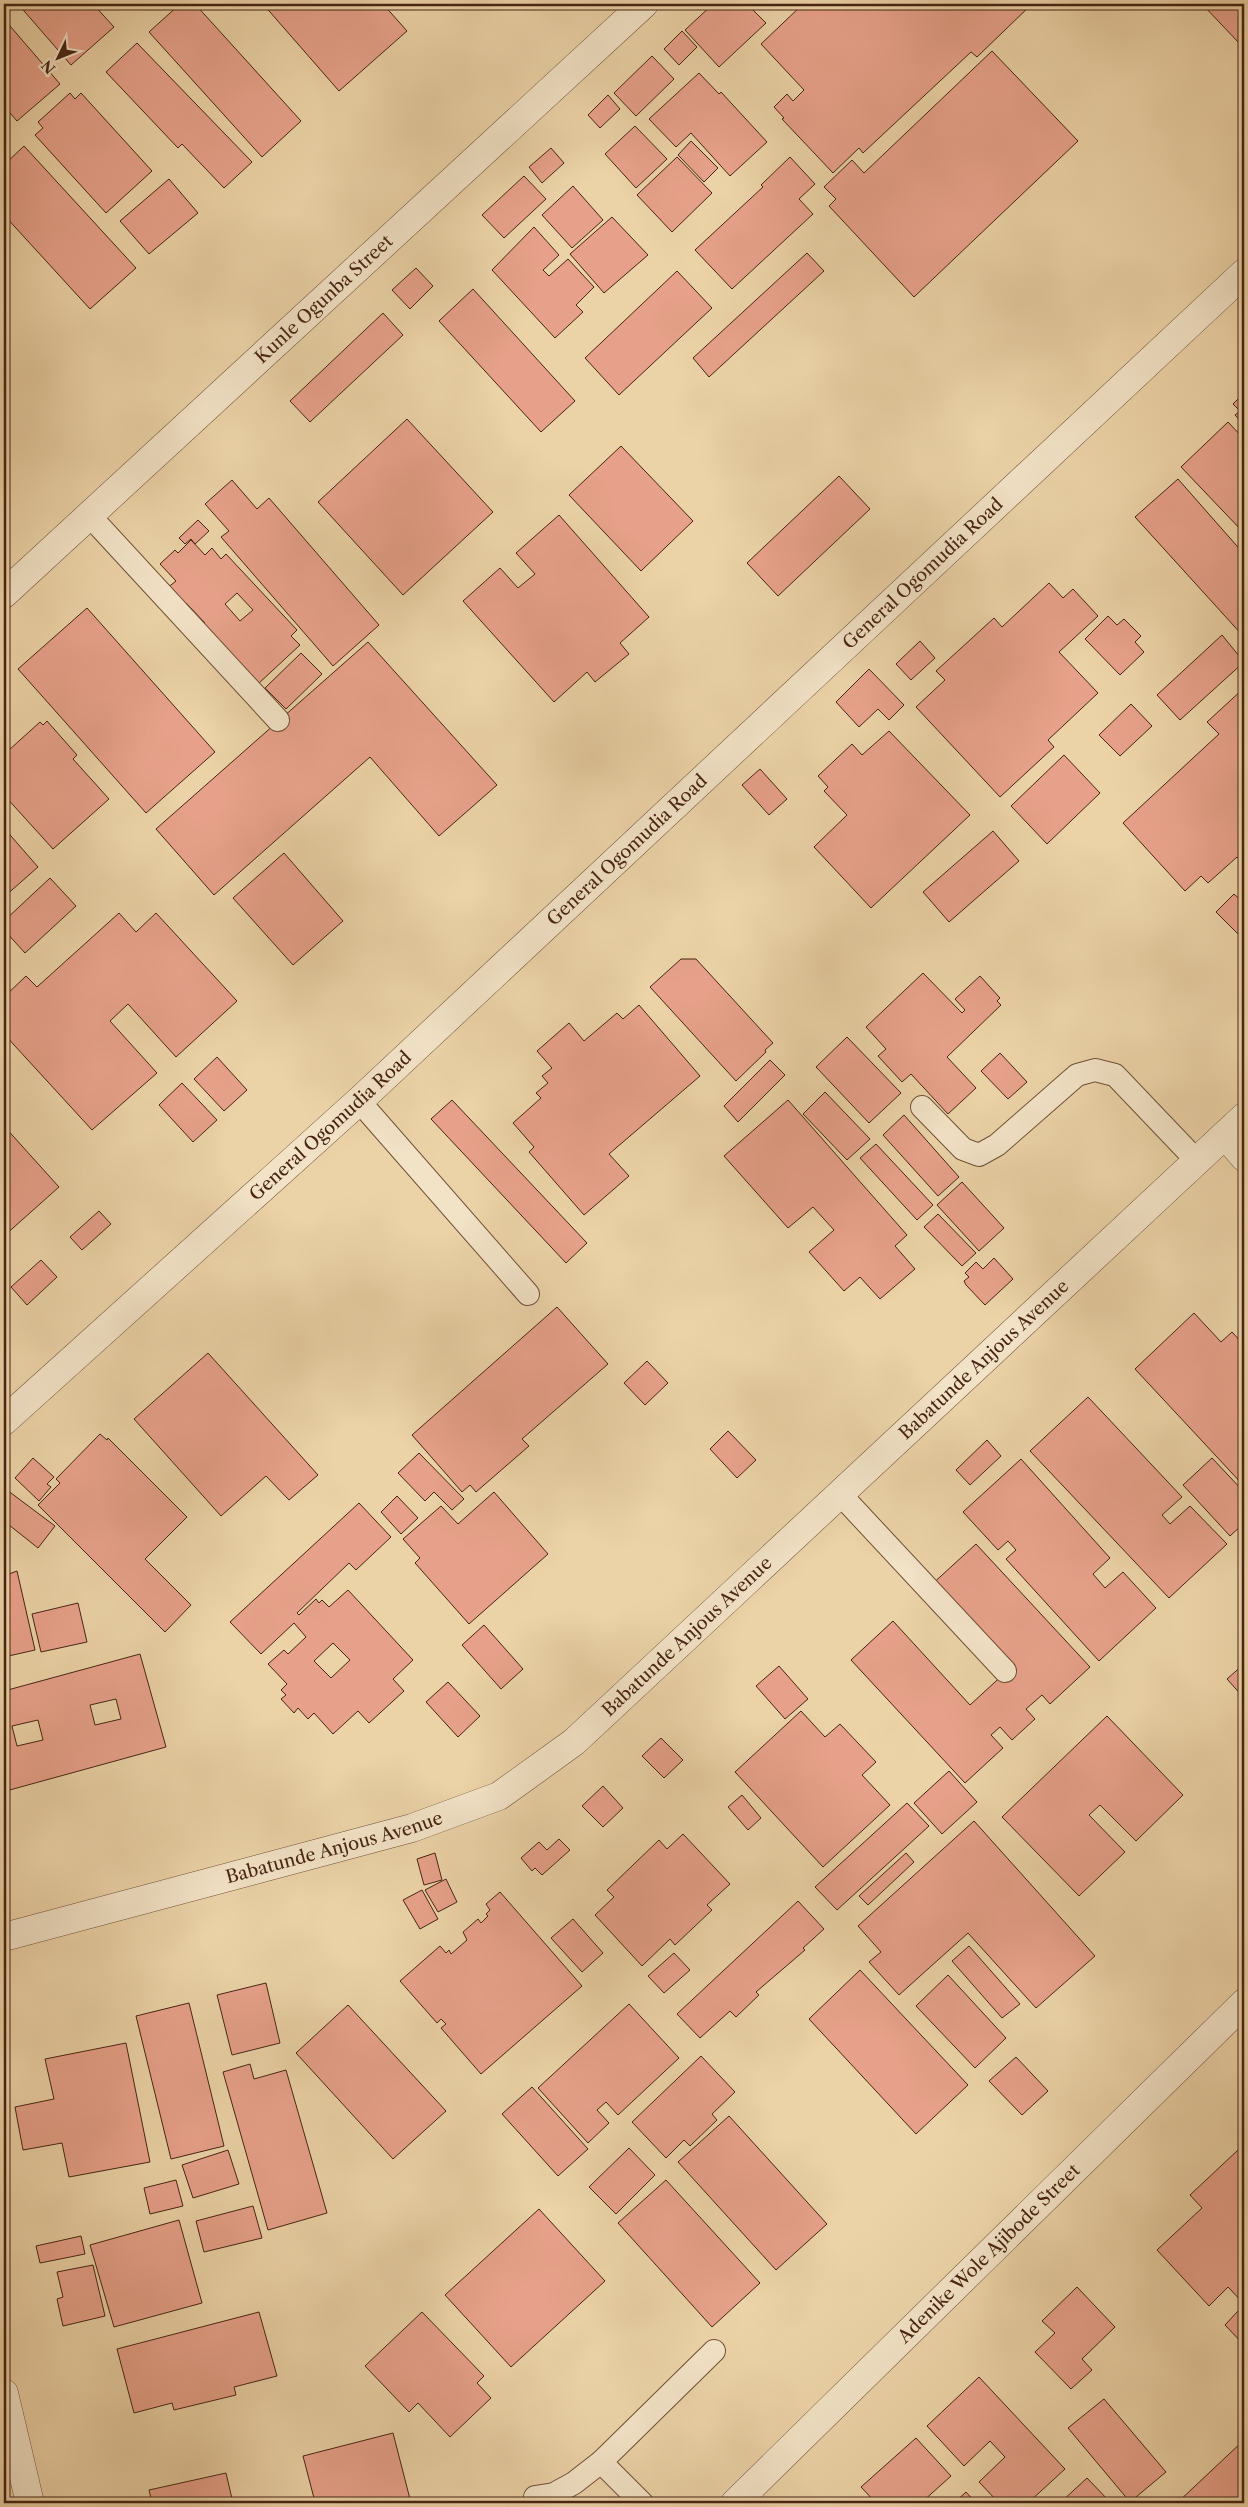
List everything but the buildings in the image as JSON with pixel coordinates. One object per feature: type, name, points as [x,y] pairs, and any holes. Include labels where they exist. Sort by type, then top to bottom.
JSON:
[{"type":"street","name":"Kunle Ogunba Street","points":[[4,594],[644,4]]},
{"type":"street","name":"General Ogomudia Road","points":[[4,1421],[359,1101],[1244,273]]},
{"type":"street","name":"Babatunde Anjous Avenue","points":[[4,1937],[412,1828],[499,1796],[574,1742],[1235,1126]]},
{"type":"street","points":[[1235,1126],[1244,1157]]},
{"type":"street","name":"Adenike Wole Ajibode Street","points":[[735,2503],[1244,2003]]},
{"type":"street","points":[[4,2393],[30,2503]]},
{"type":"lane","points":[[89,515],[278,720]]},
{"type":"lane","points":[[922,1107],[963,1149],[978,1155],[997,1145],[1077,1075],[1095,1070],[1115,1075],[1197,1161]]},
{"type":"lane","points":[[359,1101],[528,1294]]},
{"type":"lane","points":[[840,1494],[1005,1671]]},
{"type":"lane","points":[[535,2497],[554,2494],[574,2483],[601,2462],[714,2350]]},
{"type":"lane","points":[[601,2462],[642,2503]]}]
